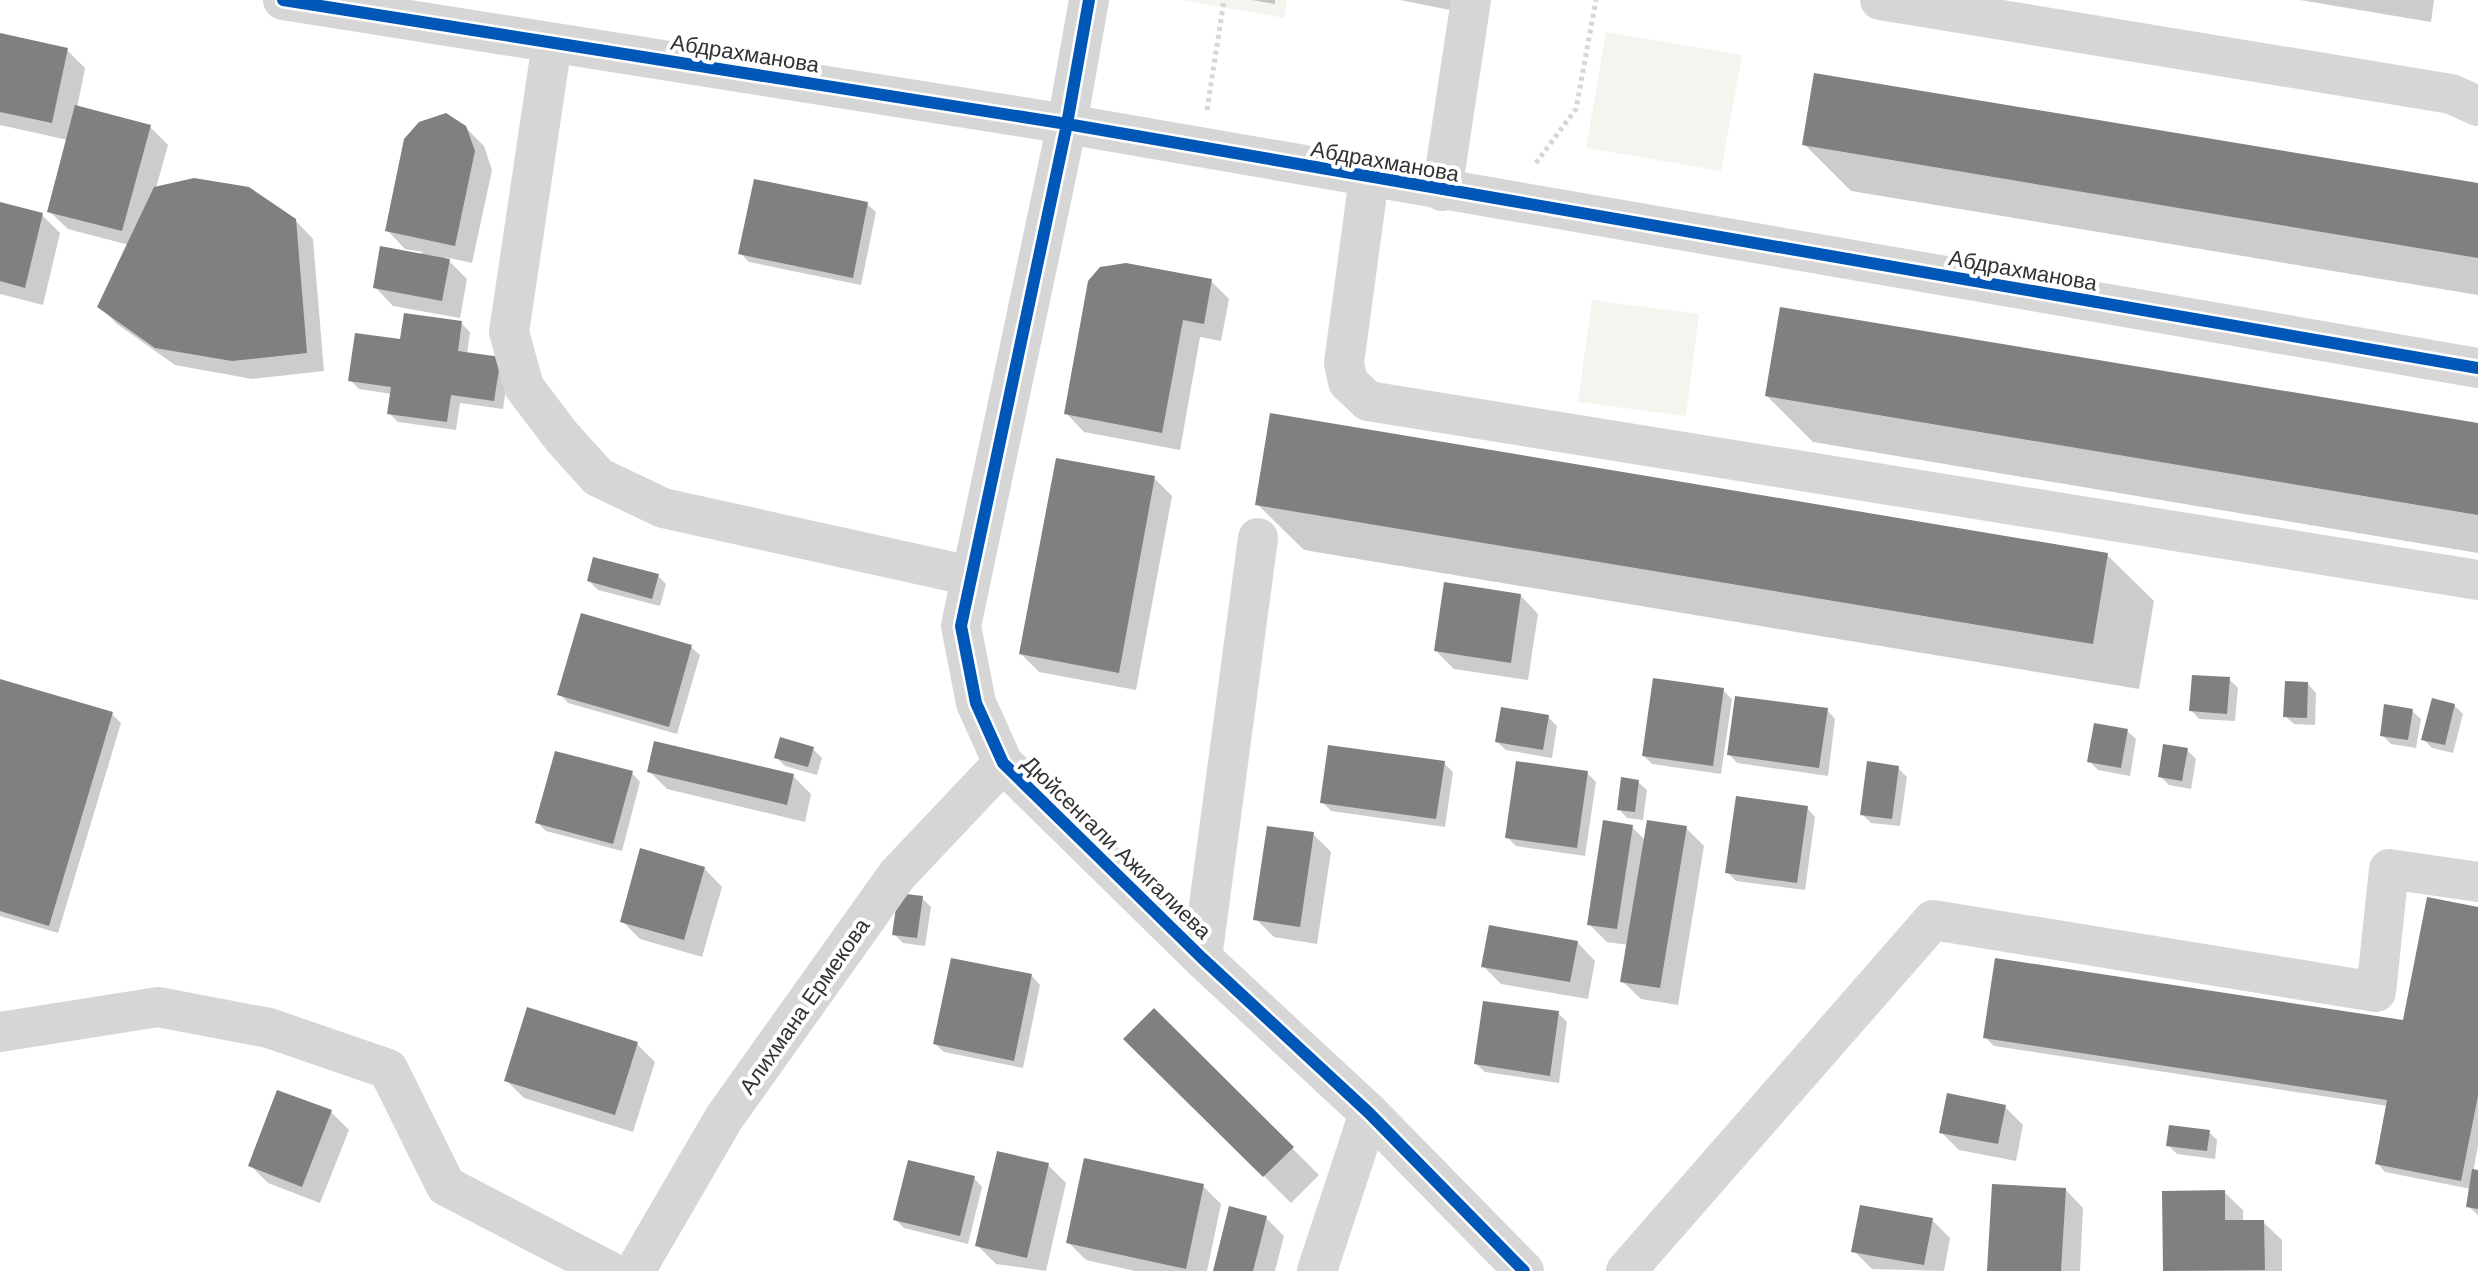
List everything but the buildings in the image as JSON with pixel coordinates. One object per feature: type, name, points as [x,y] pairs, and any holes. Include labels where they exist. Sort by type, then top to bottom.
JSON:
[{"type":"street","name":"Абдрахманова","points":[[283,0],[1067,124],[2478,368]]},
{"type":"street","name":"Дюйсенгали Ажигалиева","points":[[1089,0],[1067,124],[961,626],[976,703],[1003,763],[1202,958],[1369,1113],[1524,1271]]},
{"type":"street","points":[[1442,191],[1471,0]]},
{"type":"street","points":[[1880,0],[2451,94],[2478,106]]},
{"type":"street","points":[[552,43],[509,332],[524,387],[562,437],[598,477],[663,508],[971,576]]},
{"type":"street","points":[[1369,178],[1344,363],[1348,382],[1368,401],[2478,580]]},
{"type":"street","points":[[1202,958],[1258,538]]},
{"type":"street","name":"Алихмана Ермекова","points":[[635,1271],[724,1118],[888,888],[1003,763]]},
{"type":"street","points":[[1626,1271],[1933,920],[2376,992],[2389,869],[2478,882]]},
{"type":"street","points":[[0,1032],[158,1007],[269,1028],[388,1069],[446,1186],[609,1271]]},
{"type":"street","points":[[1317,1271],[1369,1113]]},
{"type":"path","points":[[1202,148],[1224,0]]},
{"type":"path","points":[[1525,166],[1539,162],[1576,109],[1596,0]]},
{"type":"shaded area","points":[[1181,0],[1287,0],[1284,18]]},
{"type":"shaded area","points":[[1606,32],[1742,55],[1721,171],[1586,148]]},
{"type":"shaded area","points":[[1592,300],[1699,314],[1686,416],[1578,402]]},
{"type":"cycle path","points":[[283,0],[1067,124],[2478,368]]},
{"type":"cycle path","points":[[1089,0],[1067,124],[961,626],[976,703],[1003,763],[1202,958],[1369,1113],[1524,1271]]}]
